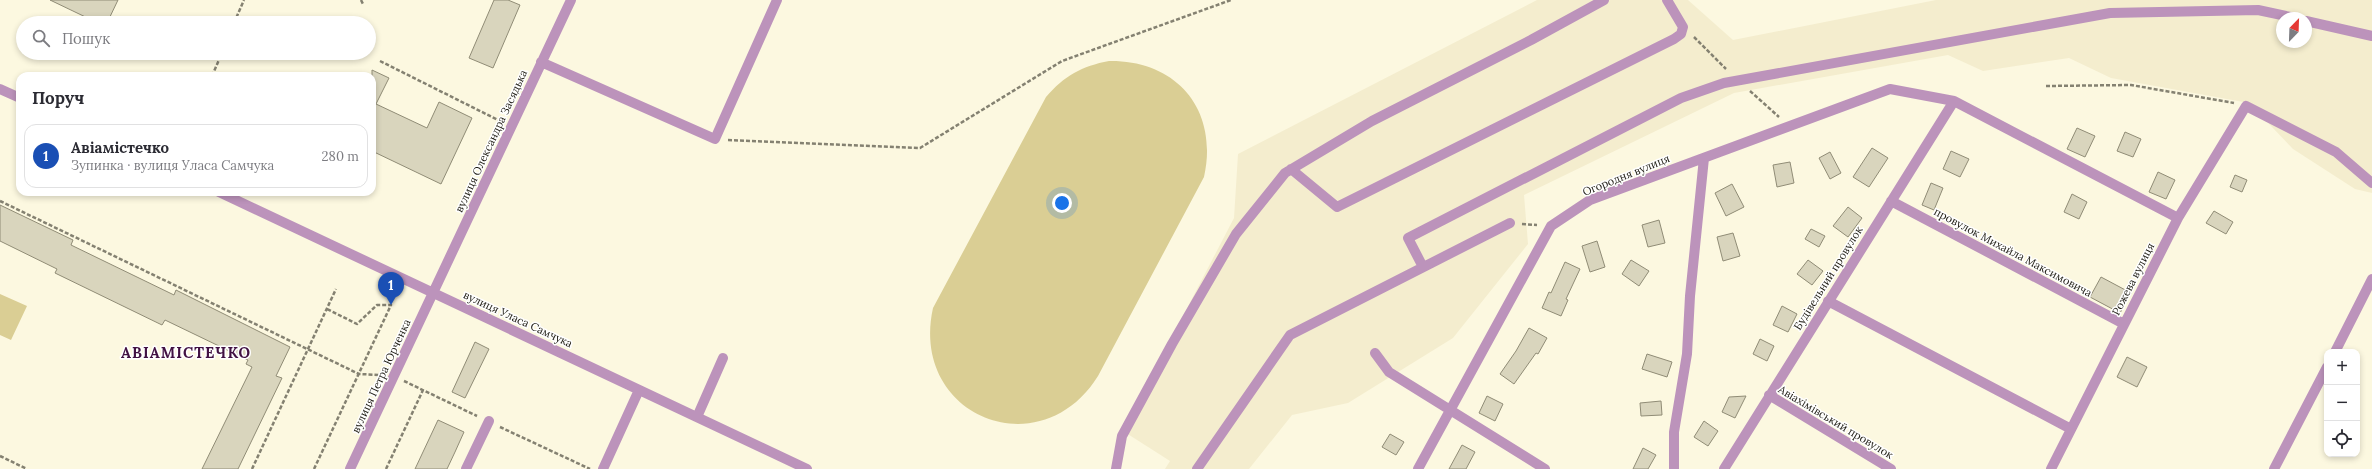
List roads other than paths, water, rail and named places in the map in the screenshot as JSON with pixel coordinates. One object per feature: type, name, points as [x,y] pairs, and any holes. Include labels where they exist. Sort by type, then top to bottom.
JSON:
[{"type":"street","name":"вулиця Олександра Засядька","points":[[433,293],[571,0]]},
{"type":"street","points":[[542,62],[715,139],[777,0]]},
{"type":"street","points":[[1116,469],[1122,436],[1236,234],[1285,173],[1372,121],[1531,40],[1604,0]]},
{"type":"street","points":[[1291,169],[1337,207],[1674,39],[1681,34],[1683,27],[1667,0]]},
{"type":"street","points":[[1423,267],[1408,238],[1681,98],[1724,82],[2110,13],[2258,10],[2276,14]]},
{"type":"street","points":[[2312,22],[2372,36]]},
{"type":"street","points":[[0,89],[16,96]]},
{"type":"street","name":"Огородня вулиця","points":[[1418,469],[1551,226],[1590,200],[1890,89],[1954,101],[2178,218]]},
{"type":"street","name":"Будівельний провулок","points":[[1724,469],[1890,201],[1954,101]]},
{"type":"street","name":"Рожева вулиця","points":[[2051,469],[2178,218],[2246,106],[2336,152],[2372,183]]},
{"type":"street","points":[[1674,469],[1674,432],[1687,354],[1690,296],[1704,158]]},
{"type":"street","name":"вулиця Уласа Самчука","points":[[227,196],[807,469]]},
{"type":"street","name":"провулок Михайла Максимовича","points":[[1890,201],[2124,324]]},
{"type":"street","points":[[1197,469],[1290,335],[1510,223]]},
{"type":"street","points":[[2337,349],[2372,279]]},
{"type":"street","name":"вулиця Петра Юрченка","points":[[350,469],[433,293]]},
{"type":"street","points":[[1828,301],[2071,429]]},
{"type":"street","points":[[1375,353],[1389,372],[1545,469]]},
{"type":"street","points":[[697,417],[723,358]]},
{"type":"street","points":[[2274,469],[2324,373]]},
{"type":"street","points":[[603,469],[640,390]]},
{"type":"street","name":"Авіахімівський провулок","points":[[1769,395],[1890,469]]},
{"type":"street","points":[[466,469],[489,421]]},
{"type":"place","name":"Авіамістечко","points":[[391,305]]},
{"type":"district","name":"АВІАМІСТЕЧКО","points":[[186,352]]}]
